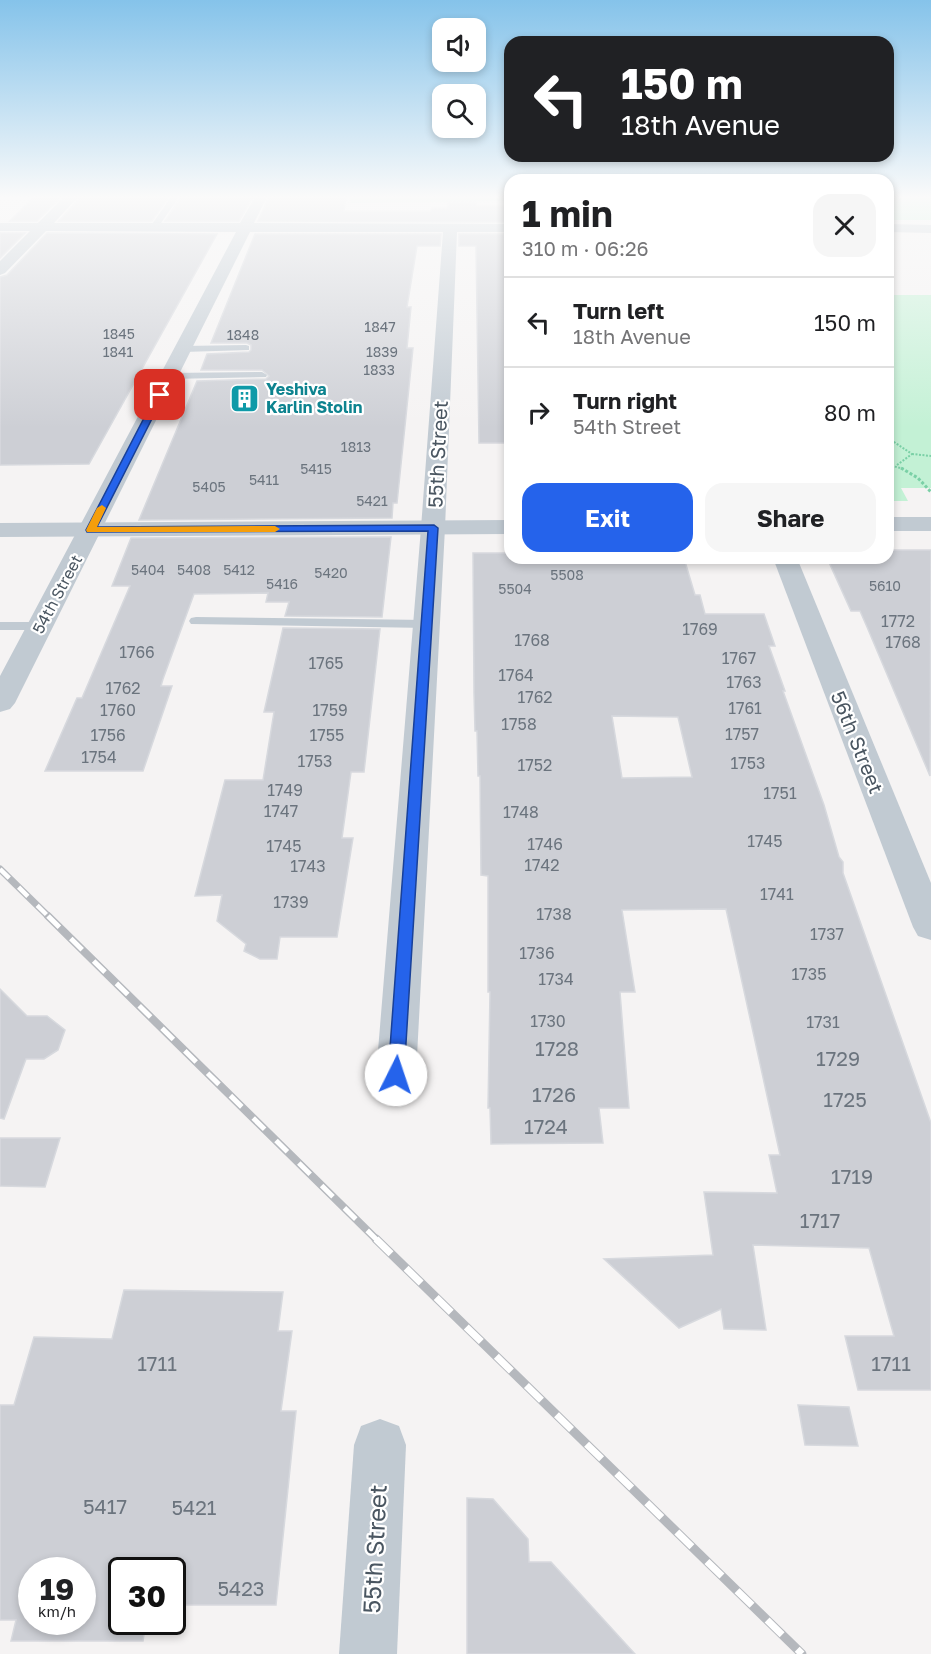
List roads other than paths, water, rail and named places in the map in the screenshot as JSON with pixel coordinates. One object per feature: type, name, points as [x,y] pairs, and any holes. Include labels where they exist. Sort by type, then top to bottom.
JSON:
[{"type":"street","name":"54th Street","points":[[0,703],[222,274]]},
{"type":"street","name":"55th Street","points":[[396,1075],[434,528],[447,274]]},
{"type":"street","points":[[894,524],[931,524]]},
{"type":"street","points":[[0,530],[504,527]]},
{"type":"street","name":"56th Street","points":[[787,564],[931,927]]},
{"type":"street","name":"55th Street","points":[[368,1654],[380,1444]]},
{"type":"lane","points":[[183,349],[246,348]]},
{"type":"lane","points":[[170,376],[262,375]]},
{"type":"lane","points":[[196,621],[427,624]]},
{"type":"lane","points":[[0,626],[40,626]]},
{"type":"railway","points":[[0,869],[49,917]]},
{"type":"railway","points":[[48,916],[377,1240]]},
{"type":"railway","points":[[376,1239],[802,1654]]},
{"type":"place","name":"Yeshiva Karlin Stolin","points":[[245,398]]}]
